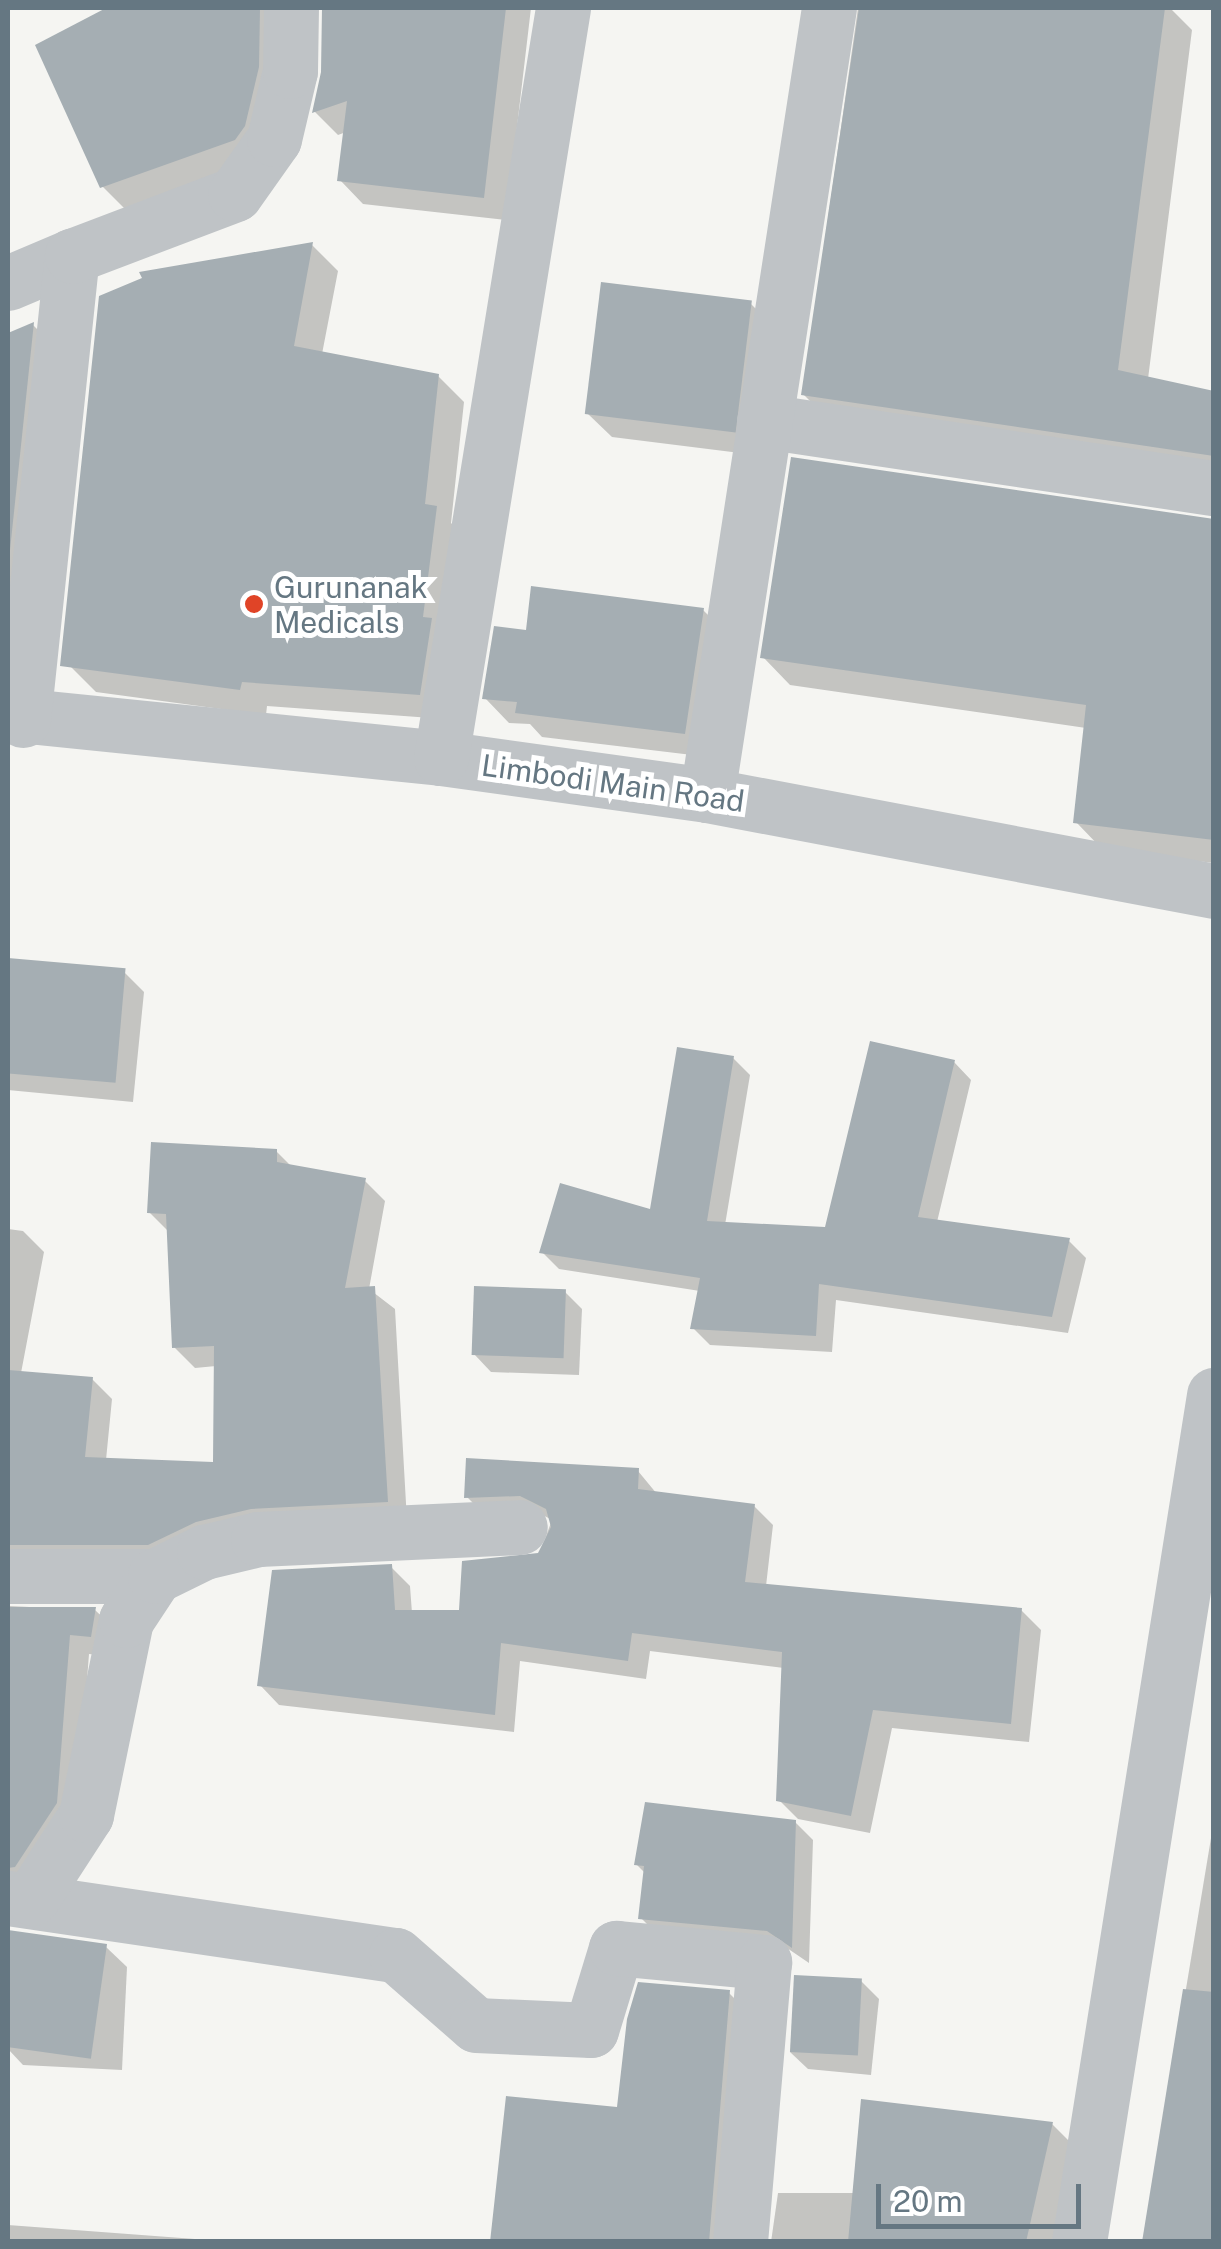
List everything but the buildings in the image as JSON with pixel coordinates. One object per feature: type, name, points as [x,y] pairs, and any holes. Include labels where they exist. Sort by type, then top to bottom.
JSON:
[{"type":"street","points":[[8,283],[235,194],[274,139],[290,71],[291,8]]},
{"type":"street","points":[[442,758],[564,8]]},
{"type":"street","points":[[707,795],[830,8]]},
{"type":"street","points":[[15,717],[72,256]]},
{"type":"street","points":[[764,420],[1214,488]]},
{"type":"street","name":"Limbodi Main Road","points":[[15,717],[442,758],[707,795],[1214,891]]},
{"type":"street","points":[[1079,2242],[1214,1395]]},
{"type":"street","points":[[8,1576],[155,1576],[204,1552],[258,1539],[520,1528]]},
{"type":"street","points":[[20,1898],[86,1816],[126,1620],[155,1576]]},
{"type":"street","points":[[20,1898],[396,1955],[476,2025],[591,2030],[616,1948],[764,1962],[740,2242]]},
{"type":"place","name":"Gurunanak Medicals","points":[[254,604]]}]
